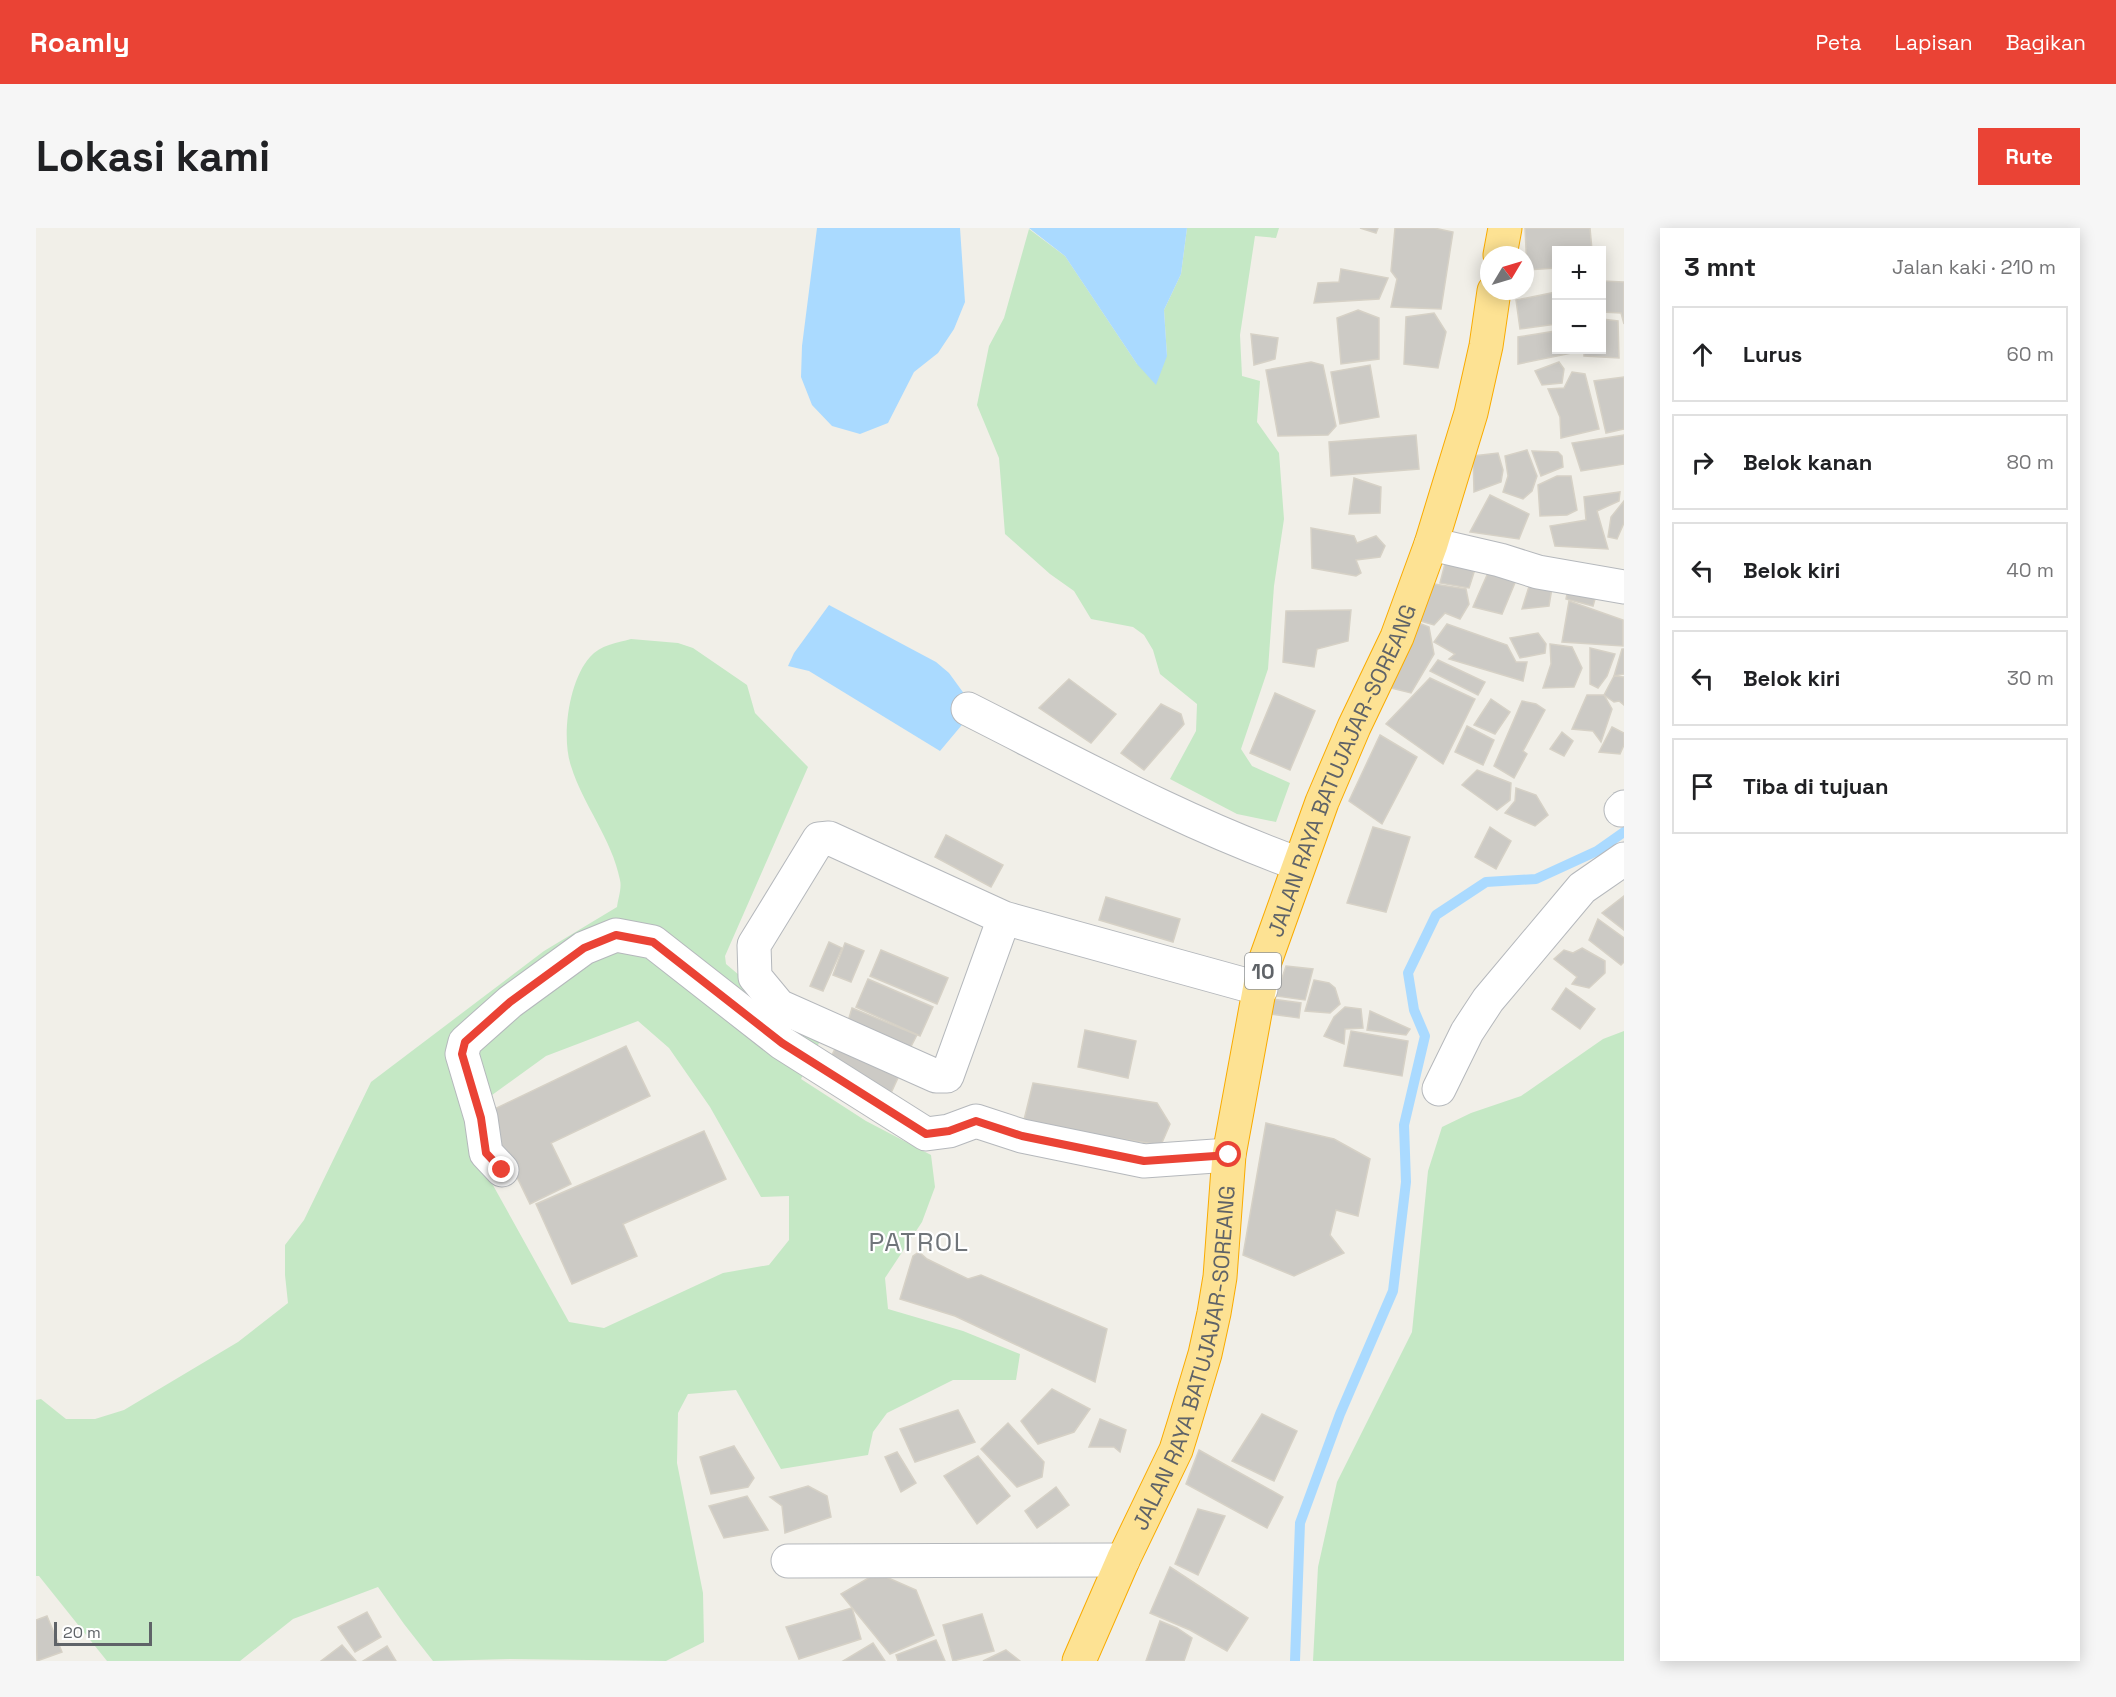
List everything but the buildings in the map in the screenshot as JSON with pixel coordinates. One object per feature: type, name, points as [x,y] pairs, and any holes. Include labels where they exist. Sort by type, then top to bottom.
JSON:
[{"type":"highway","points":[[1502,246],[1505,228]]},
{"type":"highway","name":"JALAN RAYA BATUJAJAR-SOREANG","points":[[1079,1661],[1123,1560],[1176,1450],[1205,1354],[1220,1277],[1229,1155],[1264,964],[1335,770],[1397,637],[1431,544],[1471,413],[1486,346],[1493,300]]},
{"type":"street","points":[[1431,544],[1500,560],[1538,572],[1624,586]]},
{"type":"street","points":[[968,709],[1151,801],[1251,846],[1299,864]]},
{"type":"street","points":[[1004,918],[947,1076],[936,1076],[779,1006],[755,977],[754,945],[819,839],[829,838],[1004,918],[1261,989]]},
{"type":"street","points":[[1438,1089],[1467,1032],[1488,1000],[1582,888],[1624,859]]},
{"type":"street","points":[[502,1170],[486,1153],[481,1118],[462,1054],[465,1042],[510,1002],[584,948],[616,935],[653,942],[782,1043],[926,1134],[949,1131],[976,1121],[1022,1136],[1144,1161],[1229,1155]]},
{"type":"street","points":[[788,1561],[1123,1560]]},
{"type":"green space","points":[[1187,228],[1279,228],[1276,238],[1255,236],[1240,335],[1242,376],[1260,381],[1257,422],[1279,453],[1284,519],[1274,586],[1268,669],[1241,749],[1252,766],[1290,783],[1276,822],[1237,814],[1170,779],[1196,731],[1197,704],[1160,674],[1153,650],[1144,635],[1133,627],[1091,619],[1074,591],[1050,574],[1005,534],[999,458],[977,405],[989,346],[1004,318],[1029,229],[1065,256],[1137,364],[1167,356],[1164,310],[1181,274]]},
{"type":"green space","points":[[631,639],[678,643],[693,648],[747,685],[755,713],[808,767],[725,956],[726,964],[786,1015],[824,1033],[801,1079],[866,1121],[931,1155],[935,1187],[922,1222],[885,1278],[888,1309],[963,1331],[1020,1354],[1016,1380],[953,1380],[887,1413],[873,1432],[868,1455],[781,1469],[736,1390],[688,1394],[678,1413],[677,1463],[703,1593],[704,1642],[666,1661],[510,1659],[433,1661],[378,1587],[293,1619],[240,1661],[107,1661],[39,1576],[36,1576],[36,1400],[41,1399],[66,1419],[95,1419],[124,1410],[238,1342],[288,1303],[285,1245],[304,1220],[371,1082],[544,951],[617,907],[620,883],[616,865],[571,766],[568,754],[567,725],[572,694],[583,667],[590,657],[609,645]],"holes":[[[638,1021],[669,1048],[710,1107],[761,1197],[789,1196],[789,1240],[769,1265],[723,1273],[604,1328],[569,1322],[489,1178],[463,1116],[546,1056]]]},
{"type":"green space","points":[[1624,1031],[1624,1661],[1313,1661],[1318,1567],[1337,1482],[1412,1332],[1428,1171],[1442,1127],[1471,1113],[1521,1096],[1603,1039]]},
{"type":"water","points":[[817,228],[960,228],[965,302],[954,329],[938,353],[914,372],[888,423],[860,434],[832,426],[812,405],[801,377],[802,346]]},
{"type":"water","points":[[1029,228],[1187,228],[1181,274],[1164,310],[1167,356],[1156,385],[1137,364],[1065,256]]},
{"type":"water","points":[[829,605],[936,662],[949,673],[965,695],[966,720],[940,751],[809,671],[788,666],[794,653]]},
{"type":"waterway","points":[[1295,1661],[1300,1523],[1340,1414],[1393,1291],[1406,1182],[1404,1125],[1425,1036],[1414,1010],[1408,973],[1436,915],[1486,882],[1536,879],[1597,851],[1624,832]]},
{"type":"district","name":"PATROL","points":[[919,1242]]},
{"type":"route","points":[[502,1170],[486,1153],[481,1118],[462,1054],[465,1042],[510,1002],[584,948],[616,935],[653,942],[782,1043],[926,1134],[949,1131],[976,1121],[1022,1136],[1144,1161],[1229,1155]]}]
